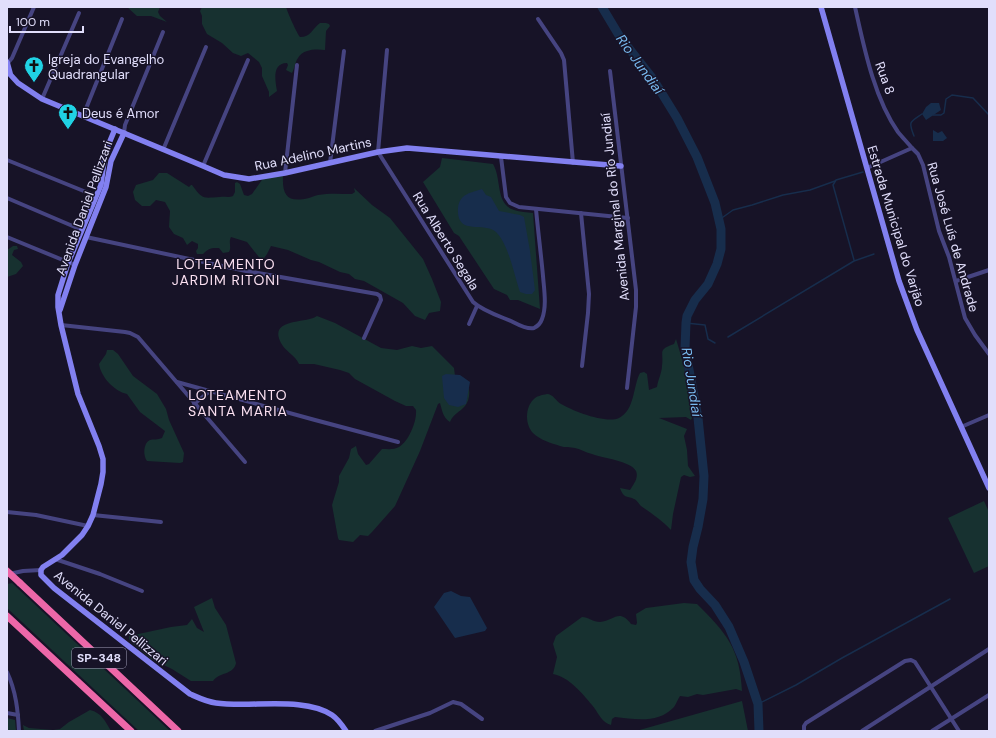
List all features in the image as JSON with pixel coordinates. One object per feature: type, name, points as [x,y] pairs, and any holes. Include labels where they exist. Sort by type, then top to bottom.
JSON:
[{"type":"highway","name":"SP-348","points":[[7,571],[178,731]]},
{"type":"highway","name":"SP-348","points":[[7,616],[131,731]]},
{"type":"street","points":[[7,63],[12,58],[34,7]]},
{"type":"street","name":"Estrada Municipal do Varjão","points":[[821,7],[899,280],[917,330],[989,488]]},
{"type":"street","name":"Rua 8","points":[[855,7],[864,49],[874,82],[890,120],[898,133],[912,148]]},
{"type":"street","points":[[42,99],[79,13]]},
{"type":"street","points":[[83,116],[122,19]]},
{"type":"street","points":[[538,19],[561,53],[564,60],[574,163]]},
{"type":"street","points":[[124,133],[125,125],[163,32]]},
{"type":"street","points":[[163,150],[206,47]]},
{"type":"street","points":[[378,152],[387,50]]},
{"type":"street","points":[[330,163],[344,51]]},
{"type":"street","points":[[203,166],[248,60]]},
{"type":"street","name":"Rua Adelino Martins","points":[[7,63],[9,72],[18,83],[42,99],[224,175],[250,179],[285,173],[378,152],[415,148],[501,157],[621,166]]},
{"type":"street","points":[[285,173],[296,65]]},
{"type":"street","name":"Avenida Marginal do Rio Jundiaí","points":[[610,71],[636,296],[627,388]]},
{"type":"street","points":[[115,129],[125,125]]},
{"type":"street","name":"Avenida Daniel Pellizzari","points":[[115,129],[105,153],[102,179],[68,262],[58,295],[61,325],[78,394],[99,446],[103,472],[93,515],[88,526],[69,548],[41,570],[41,575],[54,588],[190,694],[216,703],[250,705],[286,704],[324,710],[337,718],[346,731]]},
{"type":"street","name":"Avenida Daniel Pellizzari","points":[[59,314],[75,265],[106,187],[111,161],[124,133]]},
{"type":"street","points":[[867,168],[912,148]]},
{"type":"street","name":"Rua José Luís de Andrade","points":[[912,148],[918,154],[923,165],[939,231],[956,281],[965,318],[989,354]]},
{"type":"street","name":"Rua Alberto Segala","points":[[378,152],[465,292],[477,306],[528,328],[536,327],[543,318],[544,304],[536,209]]},
{"type":"street","points":[[501,157],[506,197],[510,203],[519,207],[628,218]]},
{"type":"street","points":[[7,160],[96,196]]},
{"type":"street","points":[[7,198],[82,230]]},
{"type":"street","points":[[581,213],[589,294],[582,366]]},
{"type":"street","points":[[7,237],[75,265]]},
{"type":"street","points":[[86,237],[246,270],[377,294],[380,296],[381,300],[364,338]]},
{"type":"street","points":[[956,281],[989,270]]},
{"type":"street","points":[[469,324],[477,306]]},
{"type":"street","points":[[61,325],[134,334],[244,462]]},
{"type":"street","points":[[176,382],[398,442]]},
{"type":"street","points":[[194,404],[210,391]]},
{"type":"street","points":[[962,428],[989,415]]},
{"type":"street","points":[[7,512],[36,515],[88,526]]},
{"type":"street","points":[[93,515],[161,522]]},
{"type":"street","points":[[55,559],[100,574],[142,591]]},
{"type":"street","points":[[7,575],[23,571],[41,570]]},
{"type":"street","points":[[862,731],[989,649]]},
{"type":"street","points":[[804,731],[804,726],[806,723],[906,661],[911,660],[915,662],[959,731]]},
{"type":"street","points":[[7,672],[13,687],[19,731]]},
{"type":"street","points":[[932,731],[989,696]]},
{"type":"street","points":[[375,731],[430,713],[453,702],[461,704],[482,719]]},
{"type":"street","points":[[7,713],[18,715]]},
{"type":"green space","points":[[127,7],[160,7],[158,12],[167,22],[151,16],[137,16]]},
{"type":"green space","points":[[202,7],[286,7],[300,37],[307,36],[320,23],[329,24],[330,26],[326,31],[325,50],[306,51],[300,55],[292,73],[286,70],[288,65],[287,63],[279,66],[276,73],[277,91],[269,97],[269,92],[262,76],[262,68],[259,62],[248,53],[241,56],[233,53],[222,43],[207,34],[202,24],[202,16],[200,11]]},
{"type":"green space","points":[[442,158],[493,164],[496,170],[501,197],[508,207],[521,212],[533,213],[540,309],[518,300],[510,300],[507,295],[494,289],[459,236],[454,233],[423,182],[440,167]]},
{"type":"green space","points":[[159,173],[167,173],[189,187],[192,185],[201,196],[207,198],[233,196],[235,192],[235,183],[237,182],[240,184],[244,195],[248,196],[252,194],[264,177],[283,176],[285,193],[291,199],[309,198],[322,194],[352,194],[355,192],[354,188],[372,205],[390,218],[423,259],[441,302],[440,311],[429,313],[425,320],[415,316],[403,303],[364,281],[355,279],[349,274],[340,272],[288,250],[271,246],[262,261],[247,242],[231,237],[229,252],[223,253],[219,248],[214,248],[209,249],[203,254],[197,254],[196,251],[198,244],[192,241],[187,245],[183,238],[174,234],[169,227],[170,211],[165,202],[156,200],[150,206],[142,206],[135,200],[133,192],[136,185],[153,180]]},
{"type":"green space","points":[[13,246],[17,246],[18,249],[14,250],[12,255],[21,262],[23,266],[16,274],[7,277],[7,250]]},
{"type":"green space","points":[[317,316],[335,323],[381,348],[397,350],[412,346],[421,348],[432,346],[454,368],[455,376],[465,381],[468,385],[469,391],[467,403],[450,422],[444,416],[440,403],[438,404],[420,451],[395,506],[368,536],[360,535],[353,542],[339,540],[332,505],[339,482],[339,476],[349,458],[351,449],[356,446],[358,454],[366,465],[369,464],[382,449],[393,449],[399,447],[403,444],[412,430],[416,410],[413,406],[406,406],[395,401],[355,379],[349,373],[314,364],[299,364],[281,343],[278,335],[279,329],[290,323]]},
{"type":"green space","points":[[676,339],[687,378],[692,418],[691,420],[686,417],[659,418],[687,429],[684,436],[688,466],[695,476],[690,477],[684,475],[681,477],[671,530],[641,506],[636,500],[623,494],[620,488],[630,490],[637,476],[636,471],[633,468],[623,462],[577,449],[562,447],[542,439],[530,430],[527,421],[527,412],[530,403],[534,399],[549,394],[561,404],[581,413],[598,418],[619,418],[631,404],[640,373],[644,372],[647,374],[649,390],[657,387],[662,368],[662,352],[665,348],[674,344]]},
{"type":"green space","points":[[107,350],[113,350],[118,354],[133,376],[157,394],[166,409],[169,420],[184,453],[183,462],[147,461],[144,453],[146,444],[150,440],[162,438],[165,431],[140,412],[127,394],[113,387],[102,374],[99,364]]},
{"type":"green space","points":[[984,501],[989,512],[989,566],[974,573],[948,518]]},
{"type":"green space","points":[[12,583],[170,731],[139,731],[7,608],[7,584]]},
{"type":"green space","points":[[212,598],[215,608],[226,625],[236,663],[232,670],[219,676],[213,681],[191,681],[172,669],[151,659],[129,639],[129,636],[187,625],[192,619],[197,628],[204,632],[194,607]]},
{"type":"green space","points":[[684,603],[697,604],[716,624],[730,642],[738,663],[742,691],[736,689],[703,695],[697,694],[688,697],[680,696],[674,707],[661,716],[646,719],[615,717],[612,719],[611,725],[603,720],[575,686],[564,678],[553,674],[557,657],[553,644],[556,636],[582,617],[600,622],[620,616],[627,619],[631,624],[636,625],[636,614],[646,608]]},
{"type":"green space","points":[[742,701],[748,731],[636,731]]},
{"type":"green space","points":[[90,710],[100,715],[111,731],[24,731],[23,725],[29,728],[53,730],[60,729]]},
{"type":"green space","points":[[7,718],[15,720],[16,731],[7,731]]},
{"type":"water","points":[[931,103],[939,103],[941,110],[926,120],[922,114],[926,107]]},
{"type":"water","points":[[933,130],[938,133],[942,131],[947,138],[943,141],[933,141]]},
{"type":"water","points":[[482,189],[486,195],[491,197],[499,211],[524,217],[535,290],[532,294],[520,292],[508,252],[501,238],[496,232],[491,229],[472,227],[461,222],[458,208],[461,199],[467,194]]},
{"type":"water","points":[[446,374],[460,375],[470,382],[466,404],[458,407],[449,405],[444,398],[442,376]]},
{"type":"water","points":[[451,591],[461,596],[470,597],[487,628],[485,631],[455,638],[434,607],[444,593]]},
{"type":"waterway","name":"Rio Jundiaí","points":[[602,7],[620,37],[653,79],[677,118],[697,157],[715,203],[721,229],[721,249],[717,264],[708,284],[695,300],[687,316],[686,323],[685,348],[698,418],[704,476],[703,499],[691,562],[694,580],[715,605],[729,627],[744,662],[758,704],[759,731]]},
{"type":"waterway","points":[[933,115],[941,115],[944,113],[946,99],[952,95],[973,98],[989,115]]},
{"type":"waterway","points":[[914,136],[911,122],[922,114]]},
{"type":"waterway","points":[[854,260],[833,185],[836,180],[863,172]]},
{"type":"waterway","points":[[719,220],[733,210],[783,195],[810,190],[835,181]]},
{"type":"waterway","points":[[728,337],[854,261],[874,254]]},
{"type":"waterway","points":[[686,323],[705,325],[708,339],[715,343]]},
{"type":"waterway","points":[[758,704],[796,685],[950,599]]},
{"type":"place","name":"Igreja do Evangelho Quadrangular","points":[[34,83]]},
{"type":"place","name":"Deus é Amor","points":[[68,130]]},
{"type":"district","name":"LOTEAMENTO JARDIM RITONI","points":[[226,272]]},
{"type":"district","name":"LOTEAMENTO SANTA MARIA","points":[[238,404]]}]
